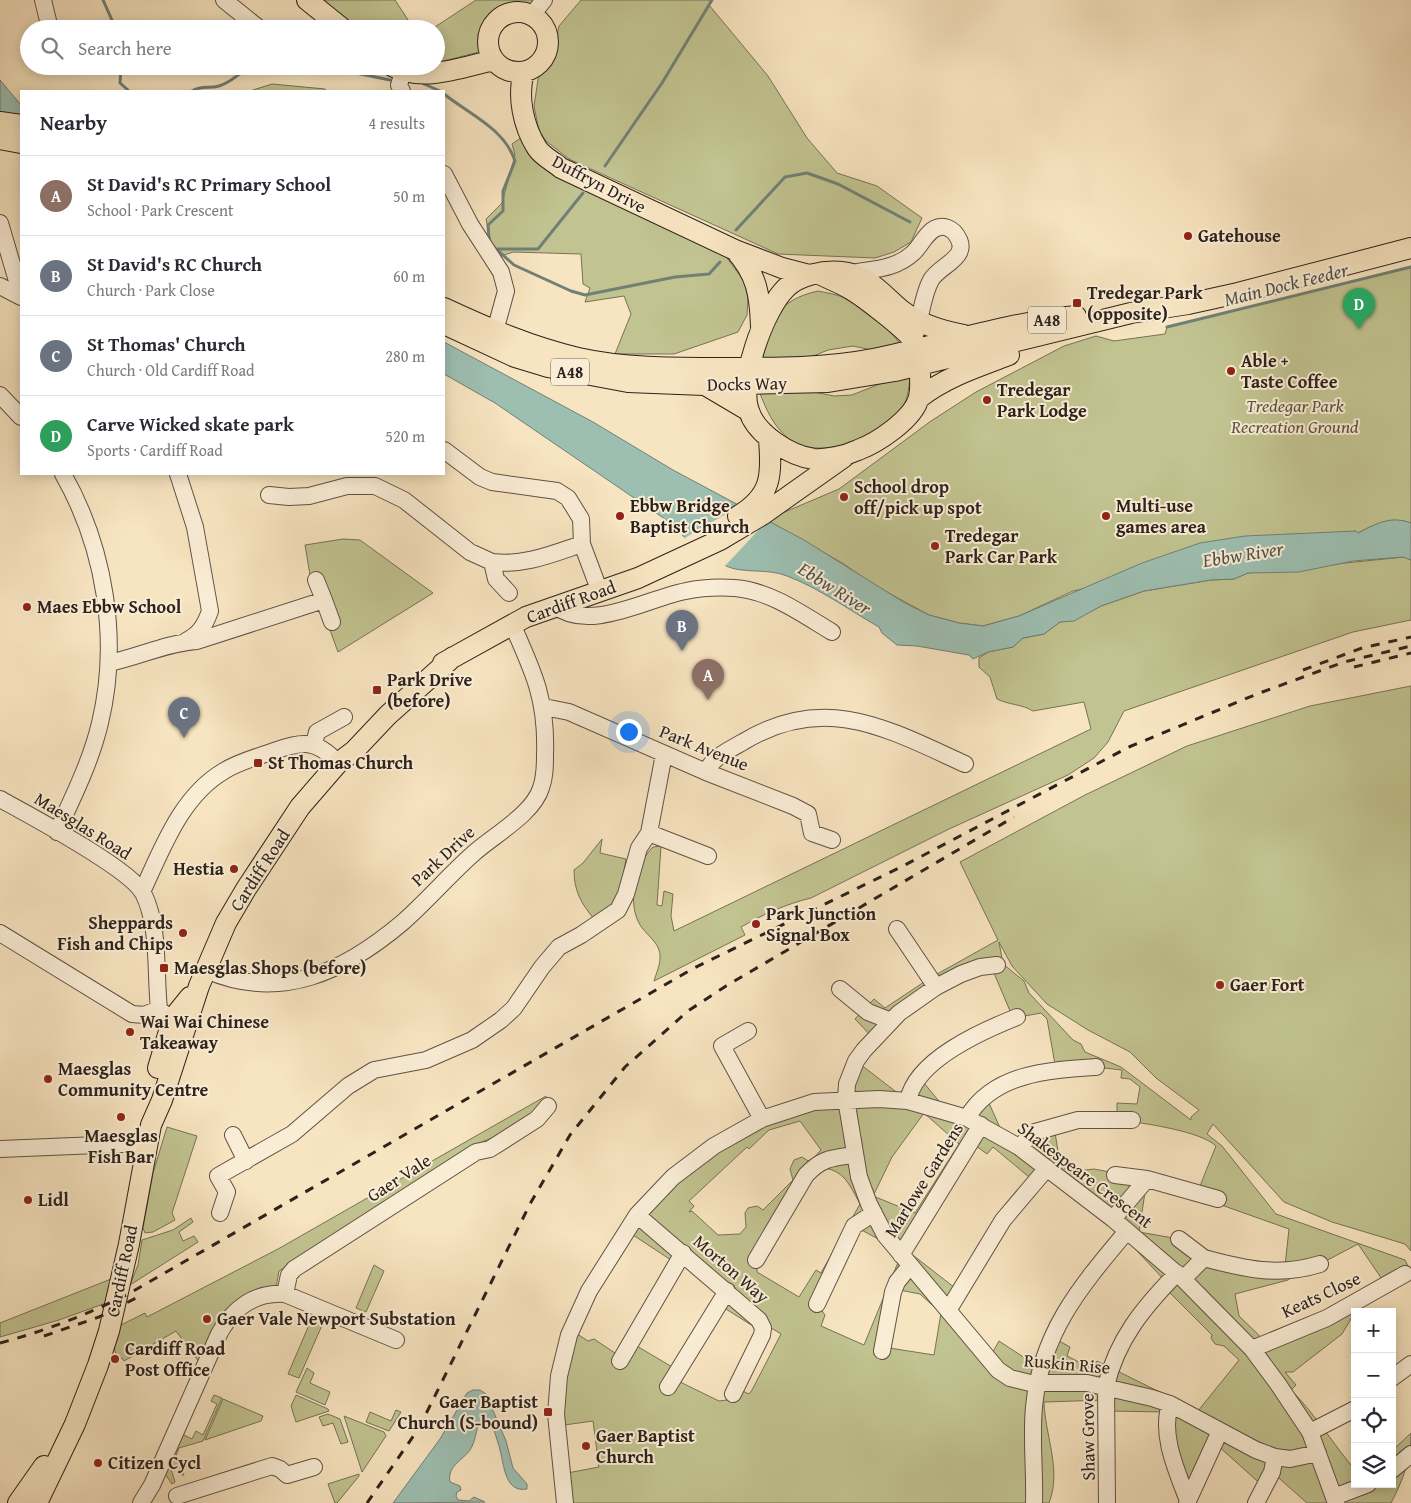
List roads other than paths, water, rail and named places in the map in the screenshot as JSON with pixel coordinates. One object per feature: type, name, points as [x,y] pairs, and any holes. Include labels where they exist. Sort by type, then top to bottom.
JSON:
[{"type":"main road","points":[[307,0],[332,20]]},
{"type":"main road","points":[[538,8],[541,22],[546,31],[548,46],[541,61],[533,68],[524,72],[508,70],[494,60],[489,50],[488,39],[493,26],[508,14],[538,8]]},
{"type":"main road","points":[[445,70],[494,60]]},
{"type":"main road","name":"Duffryn Drive","points":[[524,72],[520,85],[524,115],[538,150],[561,168],[735,250],[782,268],[814,274]]},
{"type":"main road","points":[[6,136],[20,127]]},
{"type":"main road","name":"A48","points":[[919,398],[956,375],[1056,333],[1131,313],[1229,295],[1411,248]]},
{"type":"main road","name":"Duffryn Drive","points":[[735,250],[749,265],[755,278],[760,302],[758,336]]},
{"type":"main road","name":"A48","points":[[814,274],[840,271],[852,274],[869,281],[902,311],[919,321],[946,332],[964,335],[1074,316],[1131,313]]},
{"type":"main road","points":[[814,274],[850,289],[917,351],[919,398],[910,413],[874,443],[850,453],[814,459],[790,452],[769,439],[749,412],[749,376],[758,336],[777,298],[786,287],[814,274]]},
{"type":"main road","name":"Docks Way","points":[[445,308],[494,331],[579,358],[621,364],[688,368],[749,376],[828,382],[964,335]]},
{"type":"main road","name":"Docks Way","points":[[445,324],[515,357],[548,367],[628,382],[704,385],[749,376]]},
{"type":"main road","name":"Docks Way","points":[[917,351],[1056,333]]},
{"type":"main road","name":"A48","points":[[688,368],[735,356],[758,336]]},
{"type":"main road","name":"A48","points":[[704,385],[749,412]]},
{"type":"main road","name":"Cardiff Road","points":[[756,512],[768,484],[771,465],[769,439]]},
{"type":"main road","name":"Cardiff Road","points":[[37,1503],[75,1424],[109,1332],[129,1244],[147,1143],[155,1114],[162,1100],[173,1017],[202,978],[226,923],[246,889],[300,808],[338,763],[354,751],[388,715],[453,657],[512,624],[555,606],[638,578],[665,565],[756,512],[850,453]]},
{"type":"main road","name":"Cardiff Road","points":[[18,1503],[75,1424]]},
{"type":"street","points":[[43,0],[48,20]]},
{"type":"street","points":[[224,0],[249,20]]},
{"type":"street","points":[[445,176],[470,224],[501,272],[506,291],[494,331]]},
{"type":"street","points":[[0,223],[17,281],[18,295]]},
{"type":"street","points":[[852,274],[896,264],[912,254],[931,231],[938,227],[951,229],[959,240],[959,254],[954,260],[940,269],[931,280],[919,321],[917,351]]},
{"type":"street","points":[[0,286],[18,295]]},
{"type":"street","points":[[0,395],[20,416]]},
{"type":"street","points":[[445,451],[480,477],[492,482],[557,491],[568,498],[581,518],[582,544],[600,592]]},
{"type":"street","points":[[57,832],[90,756],[100,723],[109,663],[107,606],[102,577],[86,524],[63,475]]},
{"type":"street","points":[[109,663],[138,657],[184,642],[196,636],[205,624],[210,610],[196,535],[178,475]]},
{"type":"street","points":[[269,495],[309,496],[347,486],[375,486],[404,500],[470,552],[492,562],[510,564],[525,562],[582,544]]},
{"type":"street","points":[[492,562],[496,579],[509,593]]},
{"type":"street","points":[[316,580],[332,622]]},
{"type":"street","points":[[555,606],[566,614],[580,616],[630,609],[687,590],[736,588],[780,601],[832,632]]},
{"type":"street","points":[[184,642],[197,641],[324,600]]},
{"type":"street","name":"Park Drive","points":[[202,978],[287,984],[312,977],[348,960],[396,927],[469,858],[536,801],[544,775],[544,707],[533,673],[512,624]]},
{"type":"street","name":"Park Avenue","points":[[544,707],[569,712],[706,772],[793,806],[808,814],[812,833],[832,840]]},
{"type":"street","points":[[314,744],[317,732],[344,717]]},
{"type":"street","points":[[706,772],[711,762],[762,730],[778,724],[828,717],[859,720],[888,730],[965,764]]},
{"type":"street","points":[[0,933],[132,1014],[173,1017],[152,924],[142,892],[165,842],[184,810],[205,784],[225,770],[288,746],[314,744],[327,751],[338,763]]},
{"type":"street","points":[[220,1212],[227,1192],[218,1176],[292,1134],[348,1086],[374,1070],[426,1060],[472,1040],[501,1020],[514,1008],[542,967],[559,947],[581,935],[618,910],[626,894],[639,848],[649,833],[664,754]]},
{"type":"street","name":"Maesglas Road","points":[[0,798],[114,867],[142,892]]},
{"type":"street","points":[[649,833],[708,856]]},
{"type":"street","points":[[897,929],[936,986]]},
{"type":"street","name":"Ruskin Rise","points":[[997,965],[974,970],[936,986],[891,1021],[864,1050],[854,1066],[847,1084],[846,1099],[854,1155],[859,1177],[885,1235],[949,1309],[998,1370],[1010,1378],[1037,1384],[1086,1383],[1106,1386],[1170,1404],[1220,1431],[1275,1457],[1290,1459],[1318,1454]]},
{"type":"street","points":[[840,989],[868,1012],[891,1021]]},
{"type":"street","points":[[908,1101],[914,1082],[938,1059],[994,1026],[1017,1017]]},
{"type":"street","points":[[748,1031],[722,1046],[762,1119]]},
{"type":"street","name":"Marlowe Gardens","points":[[882,1351],[893,1292],[905,1260],[974,1122],[976,1103],[985,1094],[1019,1078],[1049,1070],[1096,1067]]},
{"type":"street","name":"Shakespeare Crescent","points":[[565,1503],[556,1414],[559,1376],[569,1335],[590,1291],[637,1215],[680,1172],[714,1146],[762,1119],[814,1102],[846,1099],[908,1101],[974,1122],[1019,1147],[1113,1219],[1180,1276],[1252,1349],[1310,1432],[1335,1500]]},
{"type":"street","name":"Gaer Vale","points":[[285,1294],[289,1275],[294,1269],[476,1152],[490,1149],[537,1119],[548,1106]]},
{"type":"street","points":[[1019,1147],[1036,1132],[1078,1120],[1132,1120]]},
{"type":"street","points":[[233,1135],[246,1160]]},
{"type":"street","points":[[0,1149],[147,1143]]},
{"type":"street","points":[[756,1260],[806,1174],[817,1164],[828,1159],[854,1155]]},
{"type":"street","points":[[949,1309],[1003,1220],[1048,1168]]},
{"type":"street","points":[[1114,1176],[1146,1178],[1218,1198]]},
{"type":"street","points":[[1113,1219],[1146,1178]]},
{"type":"street","points":[[817,1304],[854,1226],[874,1213]]},
{"type":"street","name":"Morton Way","points":[[637,1215],[759,1320],[763,1328],[762,1335],[733,1394]]},
{"type":"street","points":[[1034,1503],[1033,1408],[1043,1356],[1059,1320],[1082,1284],[1127,1231]]},
{"type":"street","points":[[1179,1239],[1204,1258],[1243,1269],[1265,1272],[1301,1270],[1320,1264]]},
{"type":"street","points":[[620,1361],[683,1253]]},
{"type":"street","name":"Shaw Grove","points":[[1107,1503],[1106,1386],[1118,1348],[1132,1324],[1180,1276],[1204,1258]]},
{"type":"street","name":"Keats Close","points":[[1252,1349],[1327,1318],[1405,1274]]},
{"type":"street","points":[[668,1387],[726,1291]]},
{"type":"street","points":[[141,1503],[152,1485],[224,1325],[242,1306],[264,1295],[285,1294],[396,1340]]},
{"type":"street","points":[[1396,1375],[1411,1364]]},
{"type":"street","points":[[1170,1404],[1167,1430],[1172,1457],[1187,1502]]},
{"type":"street","points":[[1310,1432],[1351,1411]]},
{"type":"street","points":[[1187,1502],[1220,1431]]},
{"type":"street","points":[[1396,1467],[1411,1454]]},
{"type":"street","points":[[1256,1503],[1272,1472],[1275,1457]]},
{"type":"street","points":[[152,1485],[178,1500],[272,1466],[280,1469],[287,1475],[314,1467]]},
{"type":"street","points":[[1335,1500],[1360,1488]]},
{"type":"water","points":[[0,80],[20,104],[20,148],[0,126]]},
{"type":"water","name":"Ebbw River","points":[[445,343],[593,422],[673,470],[804,540],[905,603],[929,615],[959,623],[983,626],[1019,616],[1142,563],[1200,543],[1245,536],[1356,531],[1358,533],[1390,520],[1403,521],[1411,523],[1411,560],[1403,557],[1353,561],[1299,572],[1248,573],[1234,579],[1211,580],[1144,591],[1101,606],[1074,621],[1060,622],[1044,634],[1023,638],[1013,647],[988,652],[973,659],[969,655],[917,646],[897,645],[882,633],[879,627],[799,581],[772,572],[740,570],[726,566],[683,536],[681,530],[495,403],[445,375]]},
{"type":"water","points":[[473,1390],[480,1390],[486,1394],[506,1441],[513,1468],[527,1484],[527,1489],[514,1487],[510,1483],[505,1472],[492,1424],[485,1422],[479,1423],[472,1447],[453,1468],[450,1482],[460,1486],[461,1490],[457,1492],[456,1496],[458,1500],[469,1501],[474,1497],[485,1502],[393,1503],[440,1439],[467,1393]]},
{"type":"waterway","points":[[103,0],[112,20]]},
{"type":"waterway","points":[[605,166],[662,83],[712,0]]},
{"type":"waterway","points":[[120,75],[120,83],[128,90]]},
{"type":"waterway","points":[[194,90],[224,84],[238,75]]},
{"type":"waterway","points":[[366,75],[390,80]]},
{"type":"waterway","points":[[424,84],[438,90]]},
{"type":"waterway","points":[[445,95],[495,131],[510,150],[515,161],[503,191],[503,211],[488,225],[489,239]]},
{"type":"waterway","points":[[736,230],[785,177],[807,173],[838,184],[910,222]]},
{"type":"waterway","points":[[498,249],[538,249],[583,193]]},
{"type":"waterway","points":[[494,247],[514,265],[571,291],[585,295],[675,277],[709,274],[720,262]]},
{"type":"waterway","name":"Main Dock Feeder","points":[[1167,327],[1411,267]]},
{"type":"railway","points":[[1303,670],[1362,648],[1411,637]]},
{"type":"railway","points":[[0,1343],[66,1321],[130,1293],[694,968],[903,866],[1129,747],[1257,694],[1344,662],[1411,646]]},
{"type":"railway","points":[[1354,667],[1411,653]]},
{"type":"railway","points":[[367,1503],[419,1428],[530,1204],[570,1135],[625,1067],[688,1011],[726,986],[1014,817]]},
{"type":"railway","points":[[44,1336],[99,1317],[136,1298]]},
{"type":"place","name":"Gatehouse","points":[[1188,236]]},
{"type":"place","name":"Tredegar Park (opposite)","points":[[1077,303]]},
{"type":"place","name":"Carve Wicked skate park","points":[[1359,329]]},
{"type":"place","name":"Able + Taste Coffee","points":[[1231,371]]},
{"type":"place","name":"Tredegar Park Lodge","points":[[987,400]]},
{"type":"place","name":"School drop off/pick up spot","points":[[844,497]]},
{"type":"place","name":"Ebbw Bridge Baptist Church","points":[[620,516]]},
{"type":"place","name":"Multi-use games area","points":[[1106,516]]},
{"type":"place","name":"Tredegar Park Car Park","points":[[935,546]]},
{"type":"place","name":"Maes Ebbw School","points":[[27,607]]},
{"type":"place","name":"St David's RC Church","points":[[682,651]]},
{"type":"place","name":"Park Drive (before)","points":[[377,690]]},
{"type":"place","name":"St David's RC Primary School","points":[[708,700]]},
{"type":"place","name":"St Thomas' Church","points":[[184,738]]},
{"type":"place","name":"St Thomas Church","points":[[258,763]]},
{"type":"place","name":"Hestia","points":[[234,869]]},
{"type":"place","name":"Park Junction Signal Box","points":[[756,924]]},
{"type":"place","name":"Sheppards Fish and Chips","points":[[183,933]]},
{"type":"place","name":"Maesglas Shops (before)","points":[[164,968]]},
{"type":"place","name":"Gaer Fort","points":[[1220,985]]},
{"type":"place","name":"Wai Wai Chinese Takeaway","points":[[130,1032]]},
{"type":"place","name":"Maesglas Community Centre","points":[[48,1079]]},
{"type":"place","name":"Maesglas Fish Bar","points":[[121,1117]]},
{"type":"place","name":"Lidl","points":[[28,1200]]},
{"type":"place","name":"Gaer Vale Newport Substation","points":[[207,1319]]},
{"type":"place","name":"Cardiff Road Post Office","points":[[115,1359]]},
{"type":"place","name":"Gaer Baptist Church (S-bound)","points":[[548,1412]]},
{"type":"place","name":"Gaer Baptist Church","points":[[586,1446]]},
{"type":"place","name":"Citizen Cycl","points":[[98,1463]]},
{"type":"park label","name":"Tredegar Park Recreation Ground","points":[[1295,416]]}]
